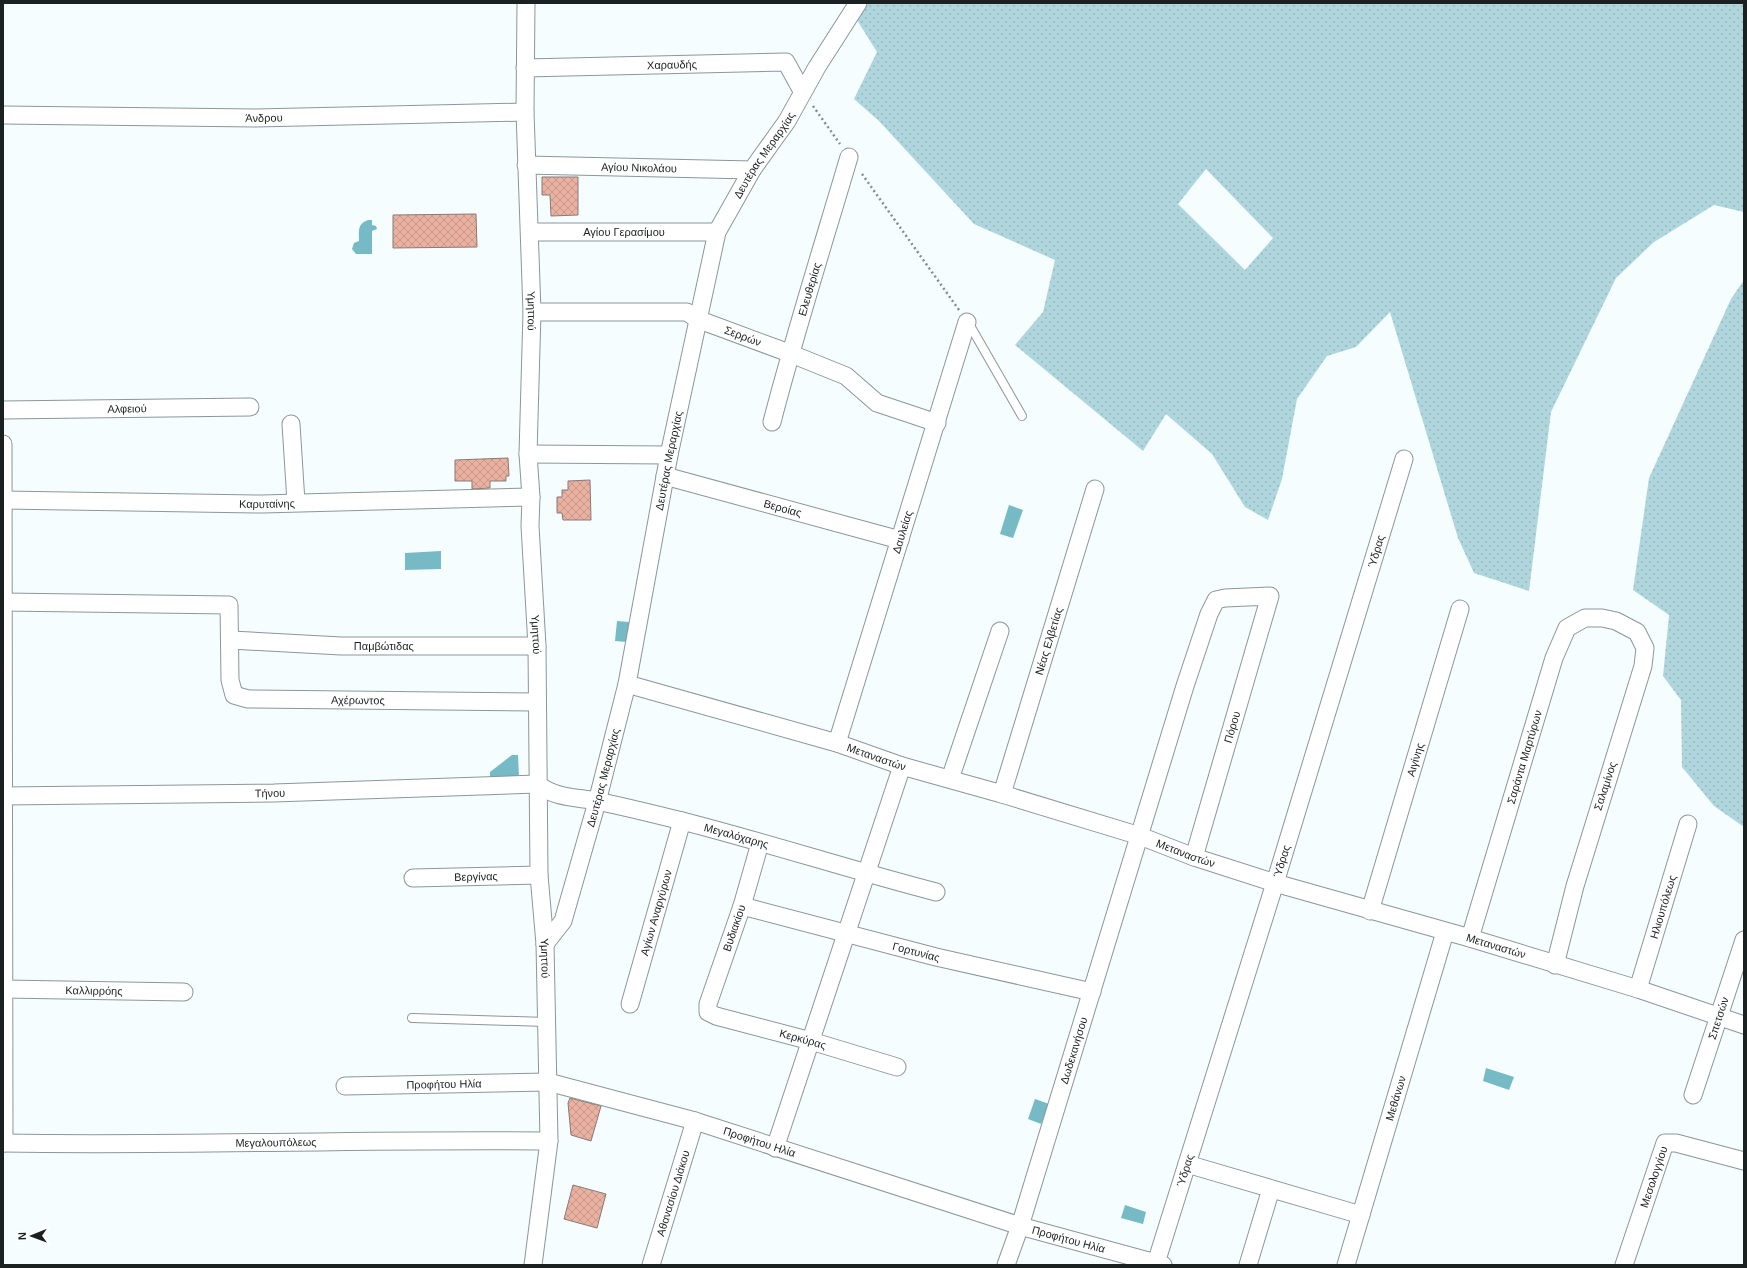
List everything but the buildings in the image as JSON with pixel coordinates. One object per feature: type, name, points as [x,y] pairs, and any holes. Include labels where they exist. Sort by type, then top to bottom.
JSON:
[{"type":"street","name":"Υμηττού","points":[[526,3],[524,112],[532,312],[528,454],[531,497],[530,526],[537,646],[537,784],[539,875],[545,944],[549,1141],[533,1265]]},
{"type":"street","name":"Δευτέρας Μεραρχίας","points":[[545,944],[563,921],[597,802],[627,684],[669,455],[697,319],[717,232],[752,170],[786,121],[802,90],[858,3]]},
{"type":"street","name":"Χαραυδής","points":[[525,68],[786,62],[802,90]]},
{"type":"street","name":"Άνδρου","points":[[3,115],[256,118],[524,112]]},
{"type":"street","name":"Ελευθερίας","points":[[772,422],[790,353],[849,157]]},
{"type":"street","name":"Αγίου Νικολάου","points":[[526,165],[752,170]]},
{"type":"street","name":"Αγίου Γερασίμου","points":[[530,232],[717,232]]},
{"type":"street","name":"Σερρών","points":[[532,312],[686,312],[697,319],[790,353],[846,376],[877,403],[936,423]]},
{"type":"street","name":"Δαυλείας","points":[[838,743],[967,322]]},
{"type":"street","name":"Αλφειού","points":[[3,410],[250,407]]},
{"type":"street","points":[[291,424],[296,502]]},
{"type":"street","points":[[3,444],[3,1143]]},
{"type":"street","points":[[528,454],[669,455]]},
{"type":"street","name":"Ύδρας","points":[[1160,1264],[1187,1164],[1275,883],[1404,459]]},
{"type":"street","name":"Βεροίας","points":[[665,476],[900,540]]},
{"type":"street","name":"Νέας Ελβετίας","points":[[1002,794],[1095,488]]},
{"type":"street","name":"Καρυταίνης","points":[[3,500],[262,504],[531,497]]},
{"type":"street","name":"Δωδεκανήσου","points":[[1006,1265],[1020,1226],[1185,686],[1209,614],[1216,600],[1225,598],[1270,596]]},
{"type":"street","name":"Πόρου","points":[[1194,857],[1270,596]]},
{"type":"street","points":[[3,602],[229,605],[230,640]]},
{"type":"street","name":"Αιγίνης","points":[[1370,911],[1460,609]]},
{"type":"street","name":"Σαράντα Μαρτύρων","points":[[1470,938],[1554,658],[1567,628],[1585,618],[1602,618],[1616,621]]},
{"type":"street","name":"Σαλαμίνος","points":[[1555,965],[1577,879],[1643,666],[1645,648],[1637,632],[1616,621]]},
{"type":"street","points":[[950,779],[1000,631]]},
{"type":"street","name":"Παμβώτιδας","points":[[230,640],[342,646],[537,646]]},
{"type":"street","name":"Αχέρωντος","points":[[230,640],[230,680],[234,695],[248,699],[537,702]]},
{"type":"street","name":"Μεταναστών","points":[[627,684],[838,743],[902,766],[1002,794],[1140,836],[1194,857],[1275,883],[1470,938],[1638,989],[1744,1025]]},
{"type":"street","points":[[775,1148],[902,766]]},
{"type":"street","name":"Τήνου","points":[[4,796],[274,793],[537,784]]},
{"type":"street","name":"Μεγαλόχαρης","points":[[537,784],[547,792],[558,795],[682,821],[867,874],[936,892]]},
{"type":"street","name":"Αγίων Αναργύρων","points":[[630,1004],[682,821]]},
{"type":"street","name":"Ηλιουπόλεως","points":[[1638,989],[1688,824]]},
{"type":"street","name":"Βυδιακίου","points":[[708,1012],[708,1004],[742,906],[760,843]]},
{"type":"street","name":"Βεργίνας","points":[[413,878],[539,875]]},
{"type":"street","name":"Γορτυνίας","points":[[742,906],[936,957],[1092,992]]},
{"type":"street","name":"Μεθάνων","points":[[1346,1265],[1445,932]]},
{"type":"street","name":"Σπετσών","points":[[1693,1096],[1744,940]]},
{"type":"street","name":"Καλλιρρόης","points":[[4,990],[184,992]]},
{"type":"street","name":"Κερκύρας","points":[[708,1012],[716,1016],[811,1041],[898,1067]]},
{"type":"street","name":"Προφήτου Ηλία","points":[[345,1086],[548,1082],[695,1121],[1130,1261],[1160,1264]]},
{"type":"street","name":"Αθανασίου Διάκου","points":[[651,1265],[695,1121]]},
{"type":"street","name":"Μεγαλουπόλεως","points":[[3,1143],[143,1145],[439,1140],[549,1141]]},
{"type":"street","name":"Μεσολογγίου","points":[[1624,1265],[1665,1143],[1676,1142],[1744,1161]]},
{"type":"street","points":[[1187,1164],[1361,1215]]},
{"type":"street","points":[[1248,1265],[1271,1189]]},
{"type":"lane","points":[[967,322],[1022,416]]},
{"type":"lane","points":[[412,1018],[546,1022]]},
{"type":"path","points":[[802,90],[967,322]]},
{"type":"shaded area","points":[[868,3],[1744,3],[1744,212],[1714,205],[1654,242],[1616,278],[1551,412],[1529,591],[1474,573],[1458,538],[1390,312],[1356,347],[1327,356],[1297,399],[1282,479],[1268,520],[1245,507],[1212,454],[1166,414],[1143,451],[1015,345],[1043,312],[1055,260],[974,224],[879,121],[854,99],[877,52],[857,20]],"holes":[[[1206,169],[1273,238],[1245,270],[1178,204]]]},
{"type":"shaded area","points":[[368,220],[372,220],[372,225],[376,226],[377,229],[372,231],[372,254],[356,254],[352,249],[354,243],[359,241],[360,226]]},
{"type":"shaded area","points":[[1744,280],[1744,827],[1714,806],[1682,767],[1681,700],[1663,676],[1669,615],[1633,590],[1649,478],[1731,299]]},
{"type":"shaded area","points":[[1009,505],[1023,510],[1013,538],[1000,534]]},
{"type":"shaded area","points":[[441,551],[441,569],[405,570],[405,553]]},
{"type":"shaded area","points":[[617,621],[629,622],[627,642],[615,641]]},
{"type":"shaded area","points":[[512,755],[518,755],[519,777],[490,779],[490,772]]},
{"type":"shaded area","points":[[1486,1068],[1514,1077],[1509,1090],[1483,1081]]},
{"type":"shaded area","points":[[1035,1099],[1049,1104],[1041,1124],[1028,1119]]},
{"type":"shaded area","points":[[1125,1205],[1146,1212],[1143,1224],[1121,1218]]}]
